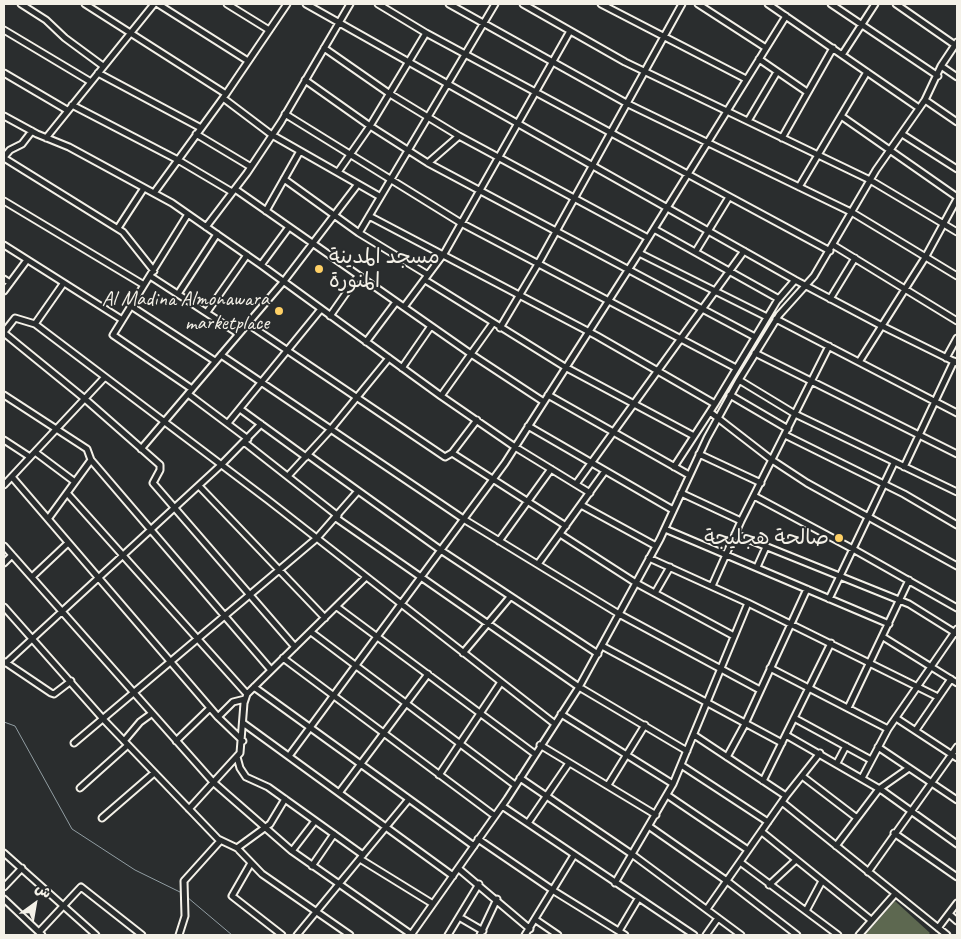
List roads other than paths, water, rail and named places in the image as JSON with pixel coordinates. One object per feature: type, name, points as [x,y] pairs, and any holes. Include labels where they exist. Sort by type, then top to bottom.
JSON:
[{"type":"street","points":[[21,4],[46,20],[65,38],[103,66]]},
{"type":"street","points":[[84,4],[225,96],[272,135],[379,196]]},
{"type":"street","points":[[46,138],[103,66],[156,4],[248,61]]},
{"type":"street","points":[[227,4],[269,30]]},
{"type":"street","points":[[154,193],[225,96],[287,4]]},
{"type":"street","points":[[306,4],[593,164],[795,280],[882,326],[956,362],[904,467]]},
{"type":"street","points":[[206,226],[234,191],[272,135],[350,4]]},
{"type":"street","points":[[378,4],[426,33],[729,197],[855,258],[957,321]]},
{"type":"street","points":[[450,4],[628,104],[853,213],[957,276]]},
{"type":"street","points":[[359,233],[379,196],[494,4]]},
{"type":"street","points":[[523,4],[645,72],[870,180],[957,232]]},
{"type":"street","points":[[600,4],[746,79]]},
{"type":"street","points":[[500,328],[628,104],[682,4]]},
{"type":"street","points":[[698,4],[766,48]]},
{"type":"street","points":[[768,4],[919,108]]},
{"type":"street","points":[[832,4],[938,76]]},
{"type":"street","points":[[842,55],[875,4]]},
{"type":"street","points":[[4,546],[212,782],[292,851],[411,935],[502,806],[579,687],[665,529],[699,454],[730,395],[776,319],[806,286],[832,248],[870,180],[925,100],[956,43],[896,4]]},
{"type":"street","points":[[289,756],[400,603],[442,551],[494,479],[629,270],[786,16]]},
{"type":"street","points":[[4,30],[90,82]]},
{"type":"street","points":[[404,307],[443,255],[570,31]]},
{"type":"street","points":[[338,172],[370,126],[426,33]]},
{"type":"street","points":[[324,48],[426,117],[648,238]]},
{"type":"street","points":[[782,138],[833,48]]},
{"type":"street","points":[[759,60],[807,92]]},
{"type":"street","points":[[942,66],[957,77]]},
{"type":"street","points":[[748,121],[777,72]]},
{"type":"street","points":[[799,187],[867,72]]},
{"type":"street","points":[[4,73],[67,110]]},
{"type":"street","points":[[98,73],[201,128]]},
{"type":"street","points":[[305,80],[370,126],[428,162],[755,337]]},
{"type":"street","points":[[925,100],[957,122]]},
{"type":"street","points":[[72,105],[178,160],[266,211],[471,354],[544,402]]},
{"type":"street","points":[[285,114],[389,180],[462,223],[681,341],[736,368]]},
{"type":"street","points":[[4,116],[32,132],[69,147],[154,193],[188,214],[284,281],[441,396],[515,446],[590,493]]},
{"type":"street","points":[[841,116],[957,198],[926,256],[859,362]]},
{"type":"street","points":[[32,132],[22,144],[10,150],[4,157],[118,228],[127,235],[152,273],[178,294],[239,334]]},
{"type":"street","points":[[196,134],[251,167]]},
{"type":"street","points":[[902,134],[957,169]]},
{"type":"street","points":[[428,162],[459,136]]},
{"type":"street","points":[[266,211],[300,151]]},
{"type":"street","points":[[284,180],[500,328],[565,367],[694,436]]},
{"type":"street","points":[[141,449],[284,281],[358,184]]},
{"type":"street","points":[[118,228],[144,188]]},
{"type":"street","points":[[696,251],[729,197]]},
{"type":"street","points":[[4,200],[144,285]]},
{"type":"street","points":[[188,214],[114,332],[115,338],[192,389]]},
{"type":"street","points":[[369,216],[589,332],[715,404]]},
{"type":"street","points":[[261,265],[288,227]]},
{"type":"street","points":[[654,229],[731,270],[779,299]]},
{"type":"street","points":[[178,294],[217,234]]},
{"type":"street","points":[[4,245],[121,319]]},
{"type":"street","points":[[576,484],[681,341],[744,251]]},
{"type":"street","points":[[639,253],[767,317]]},
{"type":"street","points":[[208,312],[247,255]]},
{"type":"street","points":[[830,299],[855,258]]},
{"type":"street","points":[[4,291],[27,260]]},
{"type":"street","points":[[330,316],[358,276]]},
{"type":"street","points":[[4,279],[10,283]]},
{"type":"street","points":[[674,467],[715,404],[767,317],[795,280]]},
{"type":"street","points":[[35,324],[63,284]]},
{"type":"street","points":[[366,342],[396,302]]},
{"type":"street","points":[[130,306],[215,361]]},
{"type":"street","points":[[228,424],[289,351],[321,309]]},
{"type":"street","points":[[295,646],[152,482],[160,470],[160,465],[85,398],[4,332],[15,318],[35,324],[222,464],[555,724]]},
{"type":"street","points":[[776,319],[957,412]]},
{"type":"street","points":[[441,396],[493,323]]},
{"type":"street","points":[[248,324],[442,456],[447,457],[452,453],[477,420]]},
{"type":"street","points":[[402,368],[431,326]]},
{"type":"street","points":[[946,358],[957,338]]},
{"type":"street","points":[[712,586],[741,521],[830,346]]},
{"type":"street","points":[[756,353],[957,454]]},
{"type":"street","points":[[220,355],[465,520],[619,614],[760,690]]},
{"type":"street","points":[[743,356],[750,362]]},
{"type":"street","points":[[288,476],[331,429],[389,358]]},
{"type":"street","points":[[4,486],[105,377]]},
{"type":"street","points":[[739,380],[795,414],[957,492]]},
{"type":"street","points":[[4,394],[87,449],[91,460],[271,670]]},
{"type":"street","points":[[188,394],[228,424],[337,517],[420,578],[579,687],[687,751]]},
{"type":"street","points":[[548,395],[689,475]]},
{"type":"street","points":[[730,395],[788,429]]},
{"type":"street","points":[[240,409],[442,551],[598,654]]},
{"type":"street","points":[[710,412],[772,460],[807,483],[957,566]]},
{"type":"street","points":[[71,681],[54,694],[5,662],[199,486],[261,424]]},
{"type":"street","points":[[528,426],[673,510]]},
{"type":"street","points":[[785,435],[883,484],[957,525]]},
{"type":"street","points":[[4,440],[30,457]]},
{"type":"street","points":[[35,452],[75,482]]},
{"type":"street","points":[[452,453],[566,526]]},
{"type":"street","points":[[699,454],[761,483]]},
{"type":"street","points":[[48,519],[91,460]]},
{"type":"street","points":[[829,599],[894,463]]},
{"type":"street","points":[[499,541],[530,502],[551,469]]},
{"type":"street","points":[[538,564],[605,471]]},
{"type":"street","points":[[12,477],[210,708],[243,741]]},
{"type":"street","points":[[199,486],[325,618]]},
{"type":"street","points":[[74,743],[104,720],[170,662],[280,571],[317,538],[358,491]]},
{"type":"street","points":[[67,493],[198,639],[246,696],[242,749],[237,757],[189,809]]},
{"type":"street","points":[[681,493],[741,521]]},
{"type":"street","points":[[754,496],[957,608]]},
{"type":"street","points":[[581,505],[656,546]]},
{"type":"street","points":[[665,529],[889,624]]},
{"type":"street","points":[[560,534],[636,583],[734,636]]},
{"type":"street","points":[[735,534],[900,600],[957,632],[888,729],[862,778]]},
{"type":"street","points":[[32,577],[68,544]]},
{"type":"street","points":[[757,568],[766,547]]},
{"type":"street","points":[[4,564],[12,555]]},
{"type":"street","points":[[650,558],[831,643],[938,697]]},
{"type":"street","points":[[655,593],[670,567]]},
{"type":"street","points":[[218,717],[233,702],[246,696],[366,576]]},
{"type":"street","points":[[848,708],[909,580]]},
{"type":"street","points":[[727,757],[745,724],[807,589]]},
{"type":"street","points":[[463,653],[510,597]]},
{"type":"street","points":[[616,883],[667,795],[694,735],[748,603]]},
{"type":"street","points":[[4,607],[104,720],[220,841],[237,848],[262,874],[350,935]]},
{"type":"street","points":[[337,607],[535,754]]},
{"type":"street","points":[[311,632],[516,785]]},
{"type":"street","points":[[883,638],[957,683]]},
{"type":"street","points":[[764,781],[831,643]]},
{"type":"street","points":[[602,646],[782,743]]},
{"type":"street","points":[[283,658],[495,816]]},
{"type":"street","points":[[770,668],[888,729]]},
{"type":"street","points":[[338,793],[428,674]]},
{"type":"street","points":[[916,730],[951,679]]},
{"type":"street","points":[[439,775],[501,682]]},
{"type":"street","points":[[254,687],[474,846]]},
{"type":"street","points":[[176,741],[210,708]]},
{"type":"street","points":[[80,788],[126,743],[140,722],[151,714]]},
{"type":"street","points":[[561,714],[672,784]]},
{"type":"street","points":[[794,718],[871,760]]},
{"type":"street","points":[[896,718],[957,758]]},
{"type":"street","points":[[243,724],[453,876]]},
{"type":"street","points":[[608,786],[645,725]]},
{"type":"street","points":[[694,735],[786,796]]},
{"type":"street","points":[[786,735],[862,778],[957,844]]},
{"type":"street","points":[[540,745],[656,815]]},
{"type":"street","points":[[836,763],[846,746]]},
{"type":"street","points":[[878,747],[957,800]]},
{"type":"street","points":[[868,872],[957,747]]},
{"type":"street","points":[[707,910],[786,796],[820,754]]},
{"type":"street","points":[[237,757],[240,768],[246,777],[268,787],[334,834],[362,857],[433,904]]},
{"type":"street","points":[[528,824],[569,763]]},
{"type":"street","points":[[681,765],[768,822]]},
{"type":"street","points":[[836,846],[879,789],[909,768]]},
{"type":"street","points":[[102,818],[154,772]]},
{"type":"street","points":[[802,776],[857,818]]},
{"type":"street","points":[[520,778],[633,855],[741,935]]},
{"type":"street","points":[[667,795],[748,850]]},
{"type":"street","points":[[237,848],[265,828],[274,819],[285,799]]},
{"type":"street","points":[[297,935],[409,799]]},
{"type":"street","points":[[782,802],[945,935]]},
{"type":"street","points":[[502,806],[694,935]]},
{"type":"street","points":[[292,851],[314,821]]},
{"type":"street","points":[[650,827],[727,881],[797,935]]},
{"type":"street","points":[[762,832],[871,920]]},
{"type":"street","points":[[894,833],[957,877]]},
{"type":"street","points":[[312,866],[334,834]]},
{"type":"street","points":[[478,840],[554,891],[625,935]]},
{"type":"street","points":[[179,935],[185,916],[184,881],[220,841]]},
{"type":"street","points":[[4,853],[96,935]]},
{"type":"street","points":[[525,935],[574,856]]},
{"type":"street","points":[[769,885],[796,860]]},
{"type":"street","points":[[740,862],[838,935]]},
{"type":"street","points":[[251,863],[232,896],[282,935]]},
{"type":"street","points":[[4,887],[22,868]]},
{"type":"street","points":[[459,869],[497,899],[530,929]]},
{"type":"street","points":[[806,911],[822,881]]},
{"type":"street","points":[[448,935],[479,884]]},
{"type":"street","points":[[4,899],[41,934],[78,888],[83,888],[142,935]]},
{"type":"street","points":[[859,935],[895,894]]},
{"type":"street","points":[[460,917],[481,933],[497,899]]},
{"type":"street","points":[[619,931],[638,899]]},
{"type":"street","points":[[938,928],[957,903]]},
{"type":"street","points":[[948,914],[957,921]]},
{"type":"street","points":[[706,935],[718,918]]},
{"type":"street","points":[[536,920],[558,935]]},
{"type":"waterway","points":[[4,722],[15,726],[72,829],[135,870],[182,893]]},
{"type":"waterway","points":[[187,897],[232,935]]},
{"type":"place","name":"مسجد المدينة المنورة","points":[[319,269]]},
{"type":"place","name":"Al Madina Almonawara marketplace","points":[[279,311]]},
{"type":"place","name":"صالحة هجليجة","points":[[839,538]]}]
